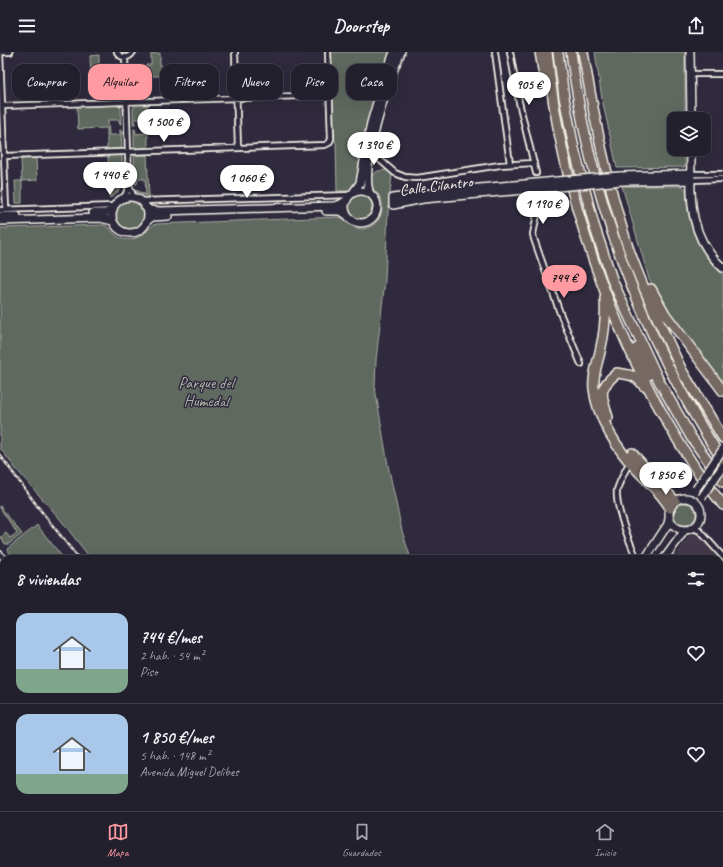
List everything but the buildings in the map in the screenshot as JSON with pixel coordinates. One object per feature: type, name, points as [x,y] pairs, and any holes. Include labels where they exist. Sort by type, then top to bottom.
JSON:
[{"type":"highway","points":[[540,52],[548,102],[561,143]]},
{"type":"highway","points":[[547,52],[550,80],[561,143],[595,268],[637,366],[669,426],[696,470],[721,503]]},
{"type":"highway","points":[[558,52],[564,97],[574,148],[600,245],[613,282],[659,381],[691,437],[723,482]]},
{"type":"highway","points":[[571,52],[576,93],[600,194],[619,252],[644,316],[669,368],[711,443],[723,461]]},
{"type":"highway","points":[[584,52],[603,157],[627,241],[652,307],[685,377]]},
{"type":"highway","points":[[627,241],[665,314],[723,391]]},
{"type":"highway","points":[[613,282],[626,322],[651,381],[677,432],[721,503]]},
{"type":"highway","points":[[604,291],[606,317],[593,388],[597,406],[618,446],[637,470],[673,504]]},
{"type":"highway","points":[[644,316],[652,323],[723,438]]},
{"type":"highway","points":[[669,426],[664,421],[639,379],[632,374],[617,373],[608,381],[602,390],[603,401],[608,417],[622,441],[673,504]]},
{"type":"main road","points":[[0,216],[100,213],[113,208],[120,200],[124,198],[140,202],[150,210],[160,211],[334,206],[341,204],[350,196],[360,183],[367,139],[374,109],[394,52]]},
{"type":"main road","points":[[113,208],[113,221],[118,229],[127,232],[136,231],[152,217],[160,216],[334,210],[341,211],[350,219],[358,223],[363,223],[371,219],[374,215],[376,206],[367,184],[371,152],[388,83],[401,52]]},
{"type":"main road","points":[[690,52],[691,112]]},
{"type":"main road","points":[[691,156],[691,203],[696,228],[708,252],[723,268]]},
{"type":"main road","name":"Calle Cilantro","points":[[558,184],[423,199],[393,205],[392,198],[418,194],[621,179],[691,177]]},
{"type":"main road","points":[[347,215],[345,208],[350,196],[359,192],[370,194]]},
{"type":"main road","points":[[140,202],[147,212],[146,222]]},
{"type":"main road","points":[[0,221],[100,218],[113,221]]},
{"type":"main road","points":[[687,498],[696,489],[723,449]]},
{"type":"main road","points":[[669,518],[673,525],[677,528],[685,530],[693,528],[701,516],[699,506],[702,497],[723,466]]},
{"type":"main road","points":[[648,555],[668,524],[673,504],[679,499],[687,498],[694,501],[699,506]]},
{"type":"main road","points":[[667,555],[685,530]]},
{"type":"street","points":[[6,209],[0,52],[10,52]]},
{"type":"street","points":[[117,52],[120,56],[125,57],[131,55],[133,52]]},
{"type":"street","points":[[235,52],[236,64]]},
{"type":"street","points":[[328,52],[328,64]]},
{"type":"street","points":[[495,52],[510,164]]},
{"type":"street","points":[[510,52],[519,102],[536,173]]},
{"type":"street","points":[[124,198],[129,185],[125,57]]},
{"type":"street","points":[[691,74],[723,74]]},
{"type":"street","points":[[2,106],[227,98]]},
{"type":"street","points":[[237,100],[238,148]]},
{"type":"street","points":[[4,156],[322,146],[328,143],[331,139],[329,100]]},
{"type":"street","points":[[371,152],[396,173],[405,177],[417,178],[500,165],[534,163]]},
{"type":"street","name":"Calle Cilantro","points":[[691,177],[723,174]]},
{"type":"street","name":"Calle Cilantro","points":[[691,177],[723,180]]},
{"type":"street","points":[[129,185],[140,202],[350,196]]},
{"type":"street","points":[[540,200],[533,234],[534,239],[560,313],[582,364]]},
{"type":"street","points":[[0,210],[113,208]]},
{"type":"street","points":[[626,467],[618,488],[617,498],[629,540],[635,555]]},
{"type":"street","points":[[693,528],[700,531],[721,555]]},
{"type":"shaded area","points":[[695,534],[700,537],[715,555],[676,555],[689,536]]},
{"type":"green space","points":[[331,52],[391,52],[387,64],[346,64],[346,100],[374,100],[360,157],[357,183],[354,187],[347,191],[337,191],[336,143],[334,139],[333,100],[338,100],[338,64],[331,64]]},
{"type":"green space","points":[[595,52],[685,52],[685,112],[667,112],[667,156],[685,156],[685,167],[617,168],[602,99]]},
{"type":"green space","points":[[160,53],[160,76],[152,76],[151,54]]},
{"type":"green space","points":[[99,55],[99,64],[90,64],[90,56]]},
{"type":"green space","points":[[136,104],[147,104],[148,148],[138,149],[134,146],[134,129],[136,134],[146,133],[146,119],[135,119],[135,124],[133,124],[133,108]]},
{"type":"green space","points":[[116,105],[121,108],[121,124],[119,120],[108,120],[109,135],[120,135],[121,130],[122,147],[119,149],[107,150],[107,128],[78,129],[77,106]]},
{"type":"green space","points":[[120,155],[122,157],[123,169],[121,185],[119,190],[110,198],[108,156]]},
{"type":"green space","points":[[134,155],[147,155],[149,197],[136,192],[136,190],[146,195],[145,179],[138,179],[137,184],[135,184]]},
{"type":"green space","points":[[36,158],[37,180],[22,181],[21,159]]},
{"type":"green space","name":"Parque del Humedal","points":[[387,170],[392,174],[388,212],[385,280],[376,360],[375,388],[388,465],[402,531],[410,555],[88,555],[60,519],[16,469],[0,448],[0,228],[105,225],[122,239],[132,239],[137,238],[156,224],[340,217],[358,229],[363,229],[373,225],[381,215],[382,202],[378,194],[371,186],[372,175],[378,171]]},
{"type":"green space","points":[[15,181],[22,181],[22,203],[16,203]]},
{"type":"green space","points":[[622,186],[682,186],[686,189],[688,214],[695,236],[706,256],[723,275],[723,384],[668,311],[649,279]]},
{"type":"green space","points":[[360,195],[369,198],[372,207],[369,216],[360,219],[351,216],[348,207],[351,198]]},
{"type":"green space","points":[[130,201],[140,205],[144,215],[140,225],[130,229],[120,225],[116,215],[120,205]]},
{"type":"green space","points":[[685,503],[693,506],[696,514],[693,522],[685,525],[677,522],[674,514],[677,506]]},
{"type":"green space","points":[[0,506],[22,534],[9,544],[5,544],[1,537],[6,533],[10,538],[17,533]]},
{"type":"green space","points":[[37,525],[61,555],[11,555],[7,549]]},
{"type":"tunnel","points":[[536,173],[540,200]]},
{"type":"railway","points":[[0,455],[76,555]]}]
